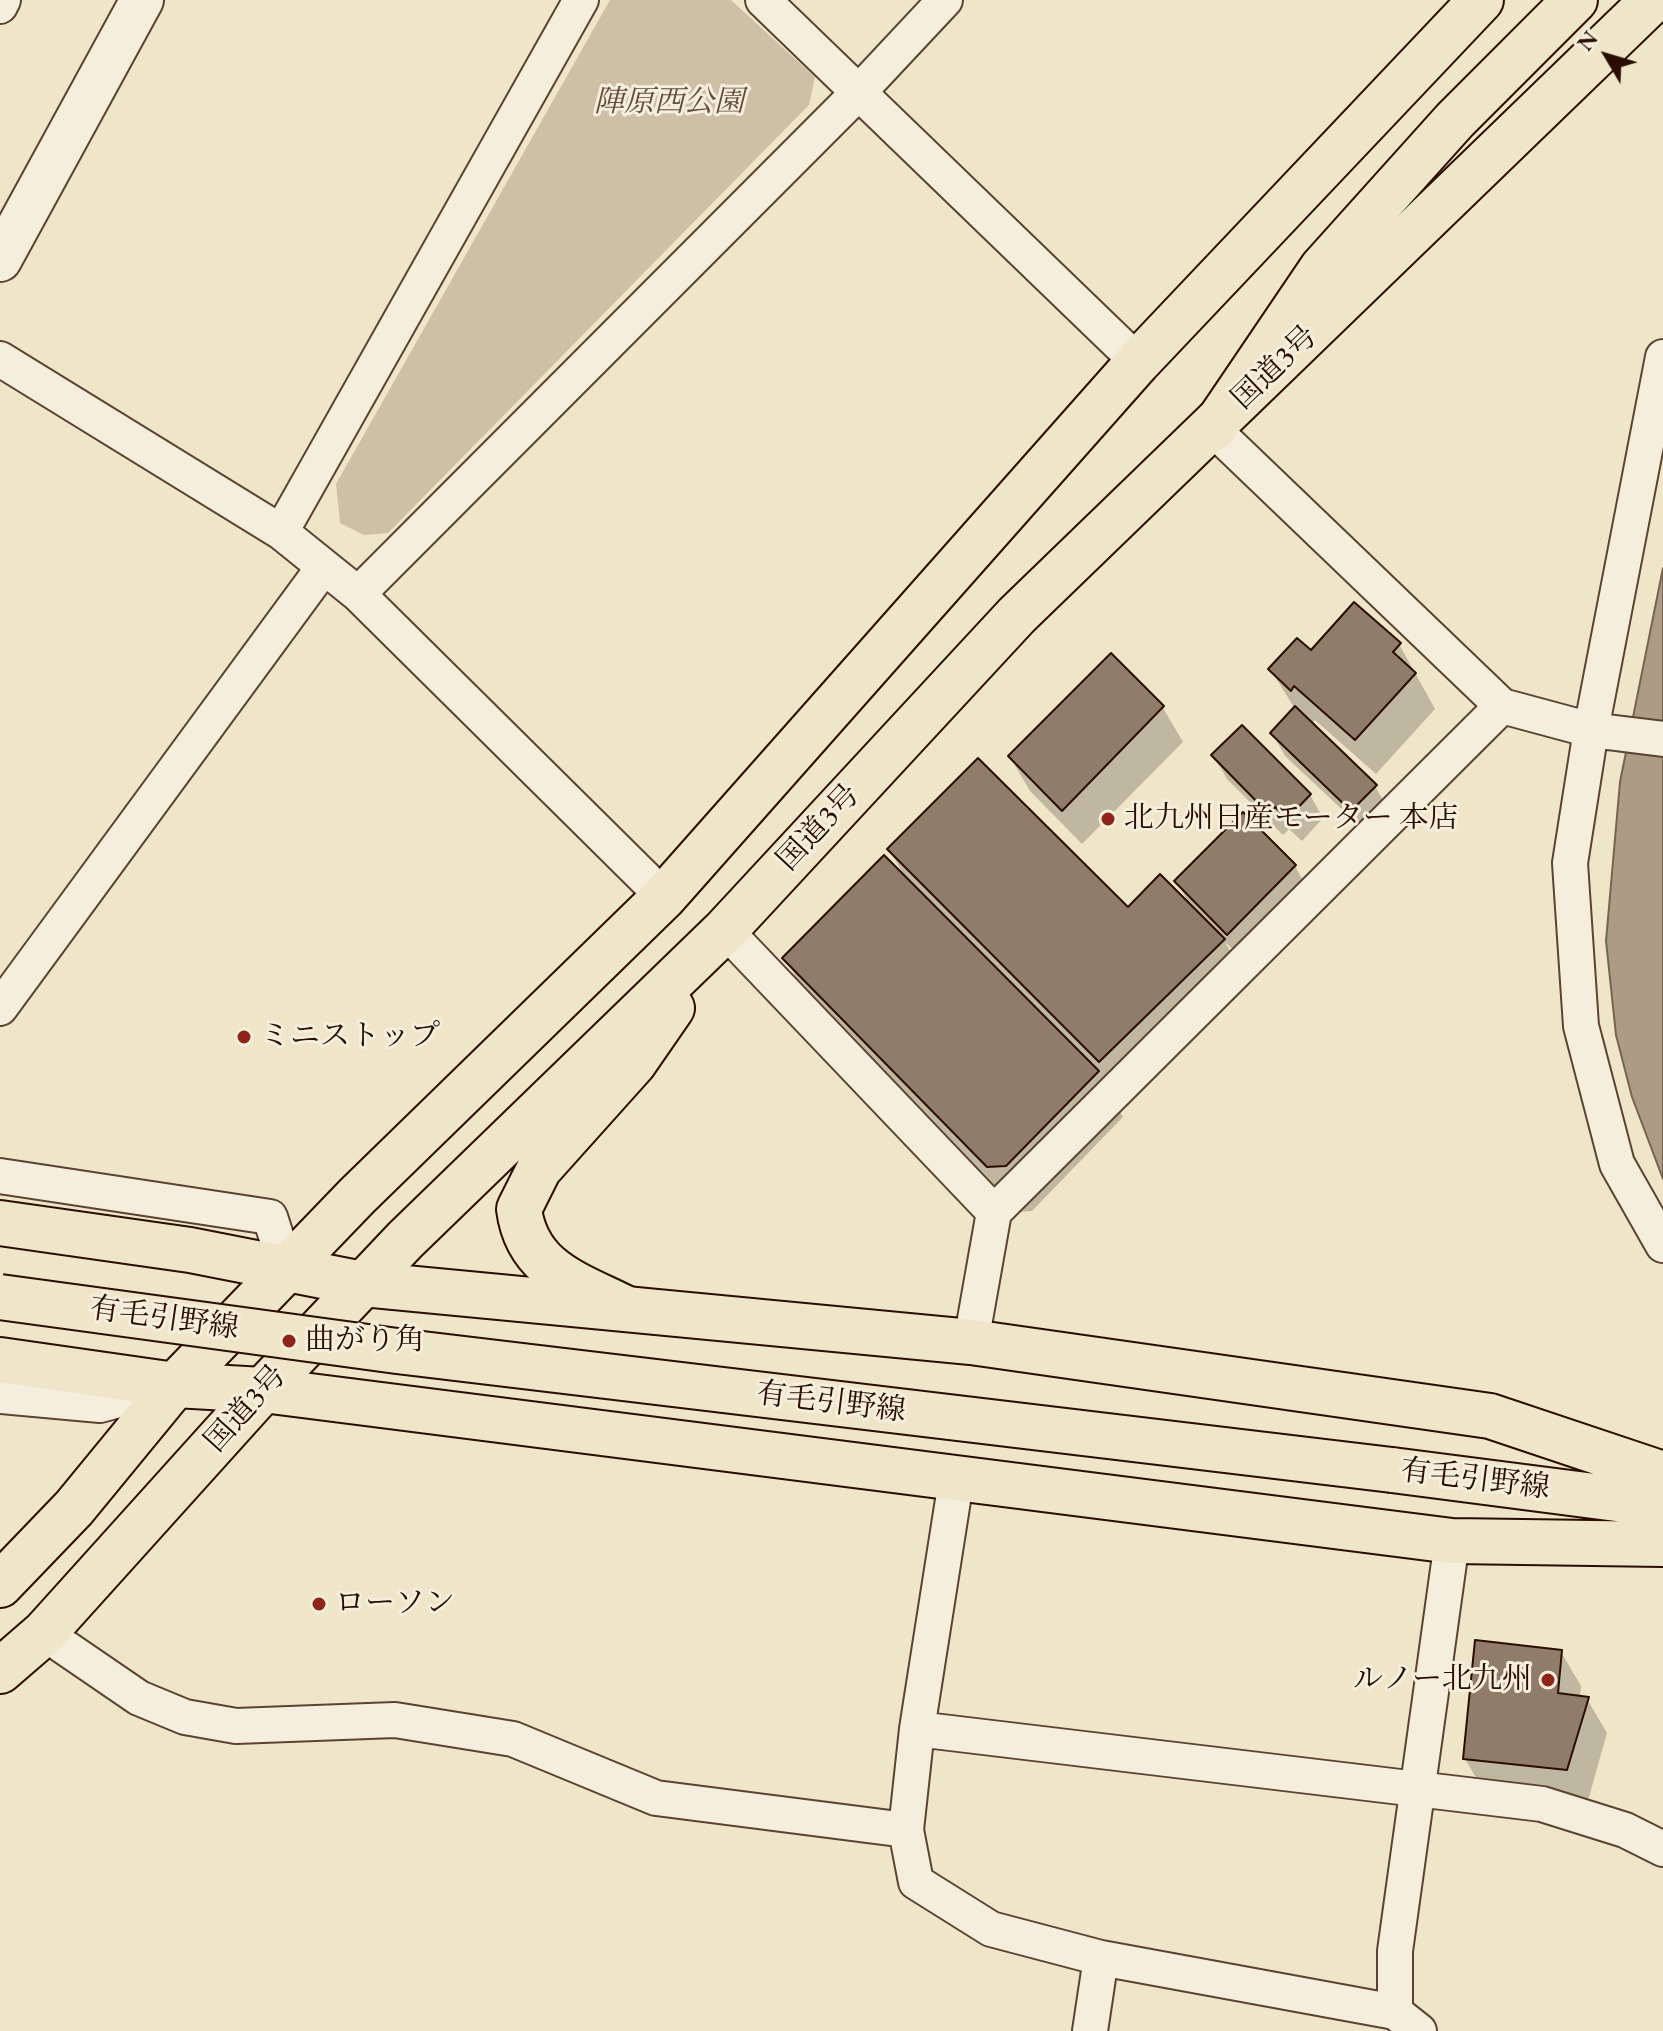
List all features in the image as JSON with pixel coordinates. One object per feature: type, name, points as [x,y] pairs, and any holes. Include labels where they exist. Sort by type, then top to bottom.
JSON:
[{"type":"main road","points":[[0,1585],[74,1508],[175,1385],[357,1196],[664,897],[1138,362],[1481,0]]},
{"type":"main road","points":[[1213,429],[1322,268],[1455,120],[1575,0]]},
{"type":"main road","name":"国道3号","points":[[0,1671],[44,1633],[363,1284],[725,930],[1017,615],[1213,429],[1653,0]]},
{"type":"main road","points":[[627,1309],[548,1268],[529,1246],[519,1209],[539,1169],[634,1063],[725,930]]},
{"type":"main road","points":[[0,1223],[190,1250],[363,1284],[971,1342],[1490,1416],[1663,1474]]},
{"type":"main road","name":"有毛引野線","points":[[0,1297],[397,1351],[1663,1505]]},
{"type":"main road","points":[[19,1362],[175,1385],[263,1390],[956,1481],[1452,1541],[1663,1544]]},
{"type":"street","points":[[0,6],[3,0]]},
{"type":"street","points":[[0,260],[142,0]]},
{"type":"street","points":[[281,532],[581,0]]},
{"type":"street","points":[[763,0],[1138,362]]},
{"type":"street","points":[[358,594],[857,94],[945,0]]},
{"type":"street","points":[[1663,357],[1607,731],[1570,863],[1581,1026],[1617,1164],[1663,1245]]},
{"type":"street","points":[[0,359],[281,532],[358,594],[664,897]]},
{"type":"street","points":[[1213,429],[1502,706],[1607,731],[1663,739]]},
{"type":"street","points":[[0,1008],[323,568]]},
{"type":"street","points":[[971,1342],[994,1212],[1502,706]]},
{"type":"street","points":[[725,930],[994,1212]]},
{"type":"street","points":[[0,1176],[270,1217],[287,1270]]},
{"type":"street","points":[[0,1396],[100,1405],[175,1385]]},
{"type":"street","points":[[956,1481],[917,1729],[906,1830],[916,1882],[991,1929],[1101,1958],[1407,2022],[1395,1951],[1452,1541]]},
{"type":"street","points":[[44,1633],[139,1698],[185,1717],[236,1726],[395,1720],[499,1736],[656,1798],[906,1830]]},
{"type":"street","points":[[917,1729],[1542,1804],[1625,1830],[1663,1849]]},
{"type":"street","points":[[1090,2031],[1101,1958]]},
{"type":"green space","name":"陣原西公園","points":[[610,0],[731,0],[815,77],[809,105],[388,533],[364,535],[340,523],[336,484]]},
{"type":"shaded area","points":[[1663,568],[1663,1179],[1632,1097],[1616,1035],[1606,941],[1620,782]]},
{"type":"building","points":[[1354,602],[1401,643],[1393,652],[1416,673],[1355,740],[1294,686],[1291,691],[1268,669],[1297,638],[1311,650]]},
{"type":"building","points":[[1111,653],[1164,706],[1062,811],[1008,756]]},
{"type":"building","points":[[1295,706],[1377,785],[1351,811],[1270,733]]},
{"type":"building","points":[[1242,725],[1311,794],[1287,819],[1275,807],[1269,814],[1211,755]]},
{"type":"building","points":[[978,758],[1128,907],[1160,874],[1225,939],[1099,1062],[887,849]]},
{"type":"building","points":[[1243,812],[1296,865],[1227,935],[1174,881]]},
{"type":"building","points":[[884,855],[1099,1071],[1006,1166],[987,1167],[782,958]]},
{"type":"building","points":[[1475,1640],[1562,1650],[1558,1693],[1589,1697],[1567,1770],[1463,1759]]},
{"type":"place","name":"北九州日産モーター 本店","points":[[1108,819]]},
{"type":"place","name":"ミニストップ","points":[[244,1037]]},
{"type":"place","name":"曲がり角","points":[[289,1341]]},
{"type":"place","name":"ローソン","points":[[319,1604]]},
{"type":"place","name":"ルノー北九州","points":[[1548,1680]]}]
